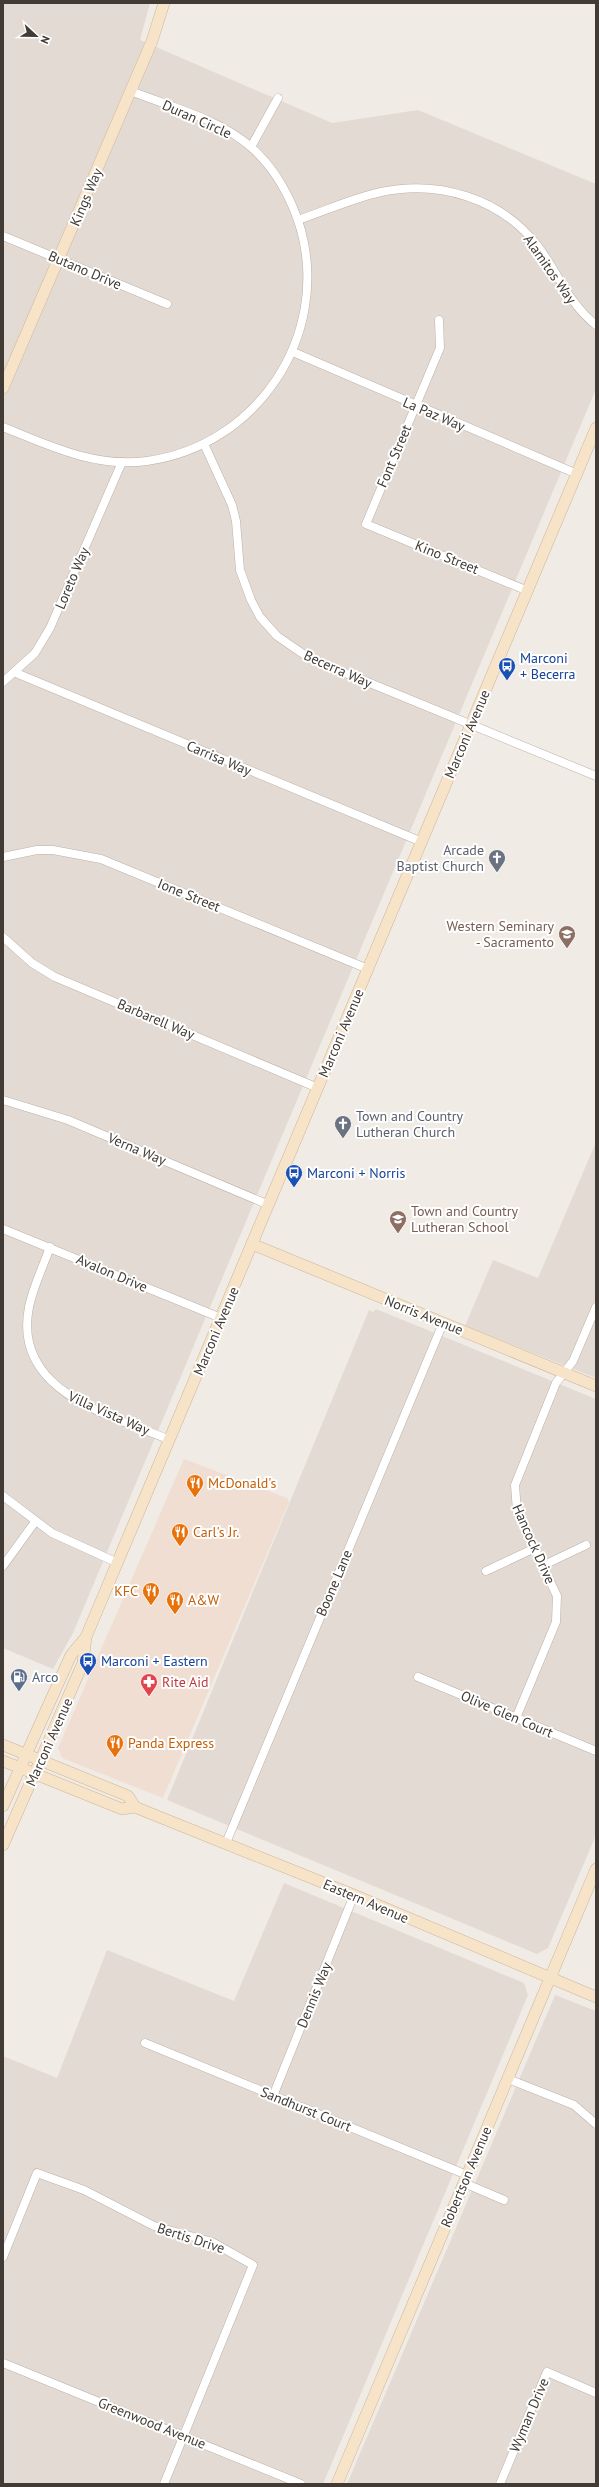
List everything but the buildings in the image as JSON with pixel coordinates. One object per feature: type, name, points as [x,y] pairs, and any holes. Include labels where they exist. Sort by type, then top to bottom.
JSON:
[{"type":"main road","name":"Kings Way","points":[[3,388],[60,260],[131,91],[159,22],[164,3]]},
{"type":"main road","name":"Marconi Avenue","points":[[3,1845],[83,1663],[86,1637],[596,428]]},
{"type":"main road","name":"Norris Avenue","points":[[252,1244],[596,1386]]},
{"type":"main road","name":"Marconi Avenue","points":[[3,1806],[70,1655],[86,1637]]},
{"type":"main road","name":"Eastern Avenue","points":[[3,1745],[128,1796],[135,1807]]},
{"type":"main road","name":"Eastern Avenue","points":[[3,1761],[122,1809],[135,1807],[226,1843],[596,1997]]},
{"type":"main road","name":"Robertson Avenue","points":[[336,2484],[596,1869]]},
{"type":"street","name":"Duran Circle","points":[[3,427],[62,451],[87,458],[122,462],[166,457],[204,444],[237,424],[252,411],[273,387],[293,352],[304,317],[308,280],[304,241],[298,220],[277,177],[251,147],[222,128],[131,91]]},
{"type":"street","points":[[251,147],[278,98]]},
{"type":"street","name":"Alamitos Way","points":[[298,220],[368,196],[399,190],[444,190],[478,199],[503,213],[527,233],[546,258],[576,306],[596,325]]},
{"type":"street","name":"Butano Drive","points":[[3,236],[167,304]]},
{"type":"street","name":"Font Street","points":[[366,524],[440,348],[439,320]]},
{"type":"street","name":"La Paz Way","points":[[293,352],[415,406],[577,474]]},
{"type":"street","name":"Becerra Way","points":[[204,444],[232,505],[244,582],[251,600],[268,627],[287,644],[309,658],[596,776]]},
{"type":"street","name":"Loreto Way","points":[[3,682],[16,673],[35,653],[50,628],[122,462]]},
{"type":"street","name":"Kino Street","points":[[366,524],[528,591]]},
{"type":"street","name":"Carrisa Way","points":[[16,673],[422,842]]},
{"type":"street","name":"Ione Street","points":[[3,857],[37,850],[53,850],[102,859],[368,969]]},
{"type":"street","name":"Barbarell Way","points":[[3,937],[28,959],[55,977],[318,1088]]},
{"type":"street","name":"Verna Way","points":[[3,1100],[68,1120],[269,1206]]},
{"type":"street","name":"Avalon Drive","points":[[3,1229],[221,1318]]},
{"type":"street","name":"Villa Vista Way","points":[[50,1247],[32,1296],[28,1315],[29,1343],[41,1370],[55,1386],[73,1399],[170,1440]]},
{"type":"street","name":"Hancock Drive","points":[[516,1718],[558,1616],[557,1596],[544,1565],[517,1511],[515,1485],[556,1383],[573,1362],[596,1308]]},
{"type":"street","name":"Boone Lane","points":[[226,1843],[443,1323]]},
{"type":"street","points":[[3,1496],[34,1522],[69,1542],[118,1563]]},
{"type":"street","points":[[3,1566],[34,1522]]},
{"type":"street","points":[[544,1565],[586,1544]]},
{"type":"street","points":[[486,1571],[535,1548]]},
{"type":"street","name":"Olive Glen Court","points":[[418,1677],[596,1751]]},
{"type":"street","name":"Dennis Way","points":[[273,2096],[354,1895]]},
{"type":"street","name":"Sandhurst Court","points":[[145,2043],[273,2096],[465,2179],[504,2200]]},
{"type":"street","points":[[508,2079],[574,2105],[596,2124]]},
{"type":"street","name":"Bertis Drive","points":[[3,2257],[37,2173],[84,2190],[154,2226],[212,2242],[253,2265],[164,2484]]},
{"type":"street","name":"Greenwood Avenue","points":[[3,2363],[301,2484]]},
{"type":"street","name":"Wyman Drive","points":[[500,2484],[547,2372],[596,2393]]},
{"type":"shaded area","points":[[3,3],[150,3],[140,40],[332,123],[418,110],[596,184],[596,389],[73,1633],[53,1669],[3,1648]]},
{"type":"shaded area","points":[[596,1142],[596,1378],[465,1326],[493,1260],[538,1278]]},
{"type":"shaded area","points":[[376,1309],[596,1399],[596,1835],[548,1948],[537,1954],[167,1800],[369,1310],[373,1312]]},
{"type":"shaded area","points":[[184,1459],[287,1498],[289,1502],[163,1798],[62,1758],[58,1748]]},
{"type":"shaded area","points":[[284,1883],[524,1983],[528,1995],[323,2484],[3,2484],[3,2056],[57,2078],[107,1950],[234,2001]]},
{"type":"shaded area","points":[[555,1995],[596,2011],[596,2484],[347,2484]]},
{"type":"place","name":"Marconi + Becerra","points":[[507,681]]},
{"type":"place","name":"Arcade Baptist Church","points":[[497,873]]},
{"type":"place","name":"Western Seminary - Sacramento","points":[[567,949]]},
{"type":"place","name":"Town and Country Lutheran Church","points":[[343,1139]]},
{"type":"place","name":"Marconi + Norris","points":[[294,1188]]},
{"type":"place","name":"Town and Country Lutheran School","points":[[398,1234]]},
{"type":"place","name":"McDonald's","points":[[195,1498]]},
{"type":"place","name":"Carl's Jr.","points":[[180,1547]]},
{"type":"place","name":"KFC","points":[[151,1606]]},
{"type":"place","name":"A&W","points":[[175,1615]]},
{"type":"place","name":"Marconi + Eastern","points":[[88,1676]]},
{"type":"place","name":"Arco","points":[[19,1692]]},
{"type":"place","name":"Rite Aid","points":[[149,1697]]},
{"type":"place","name":"Panda Express","points":[[115,1758]]}]
